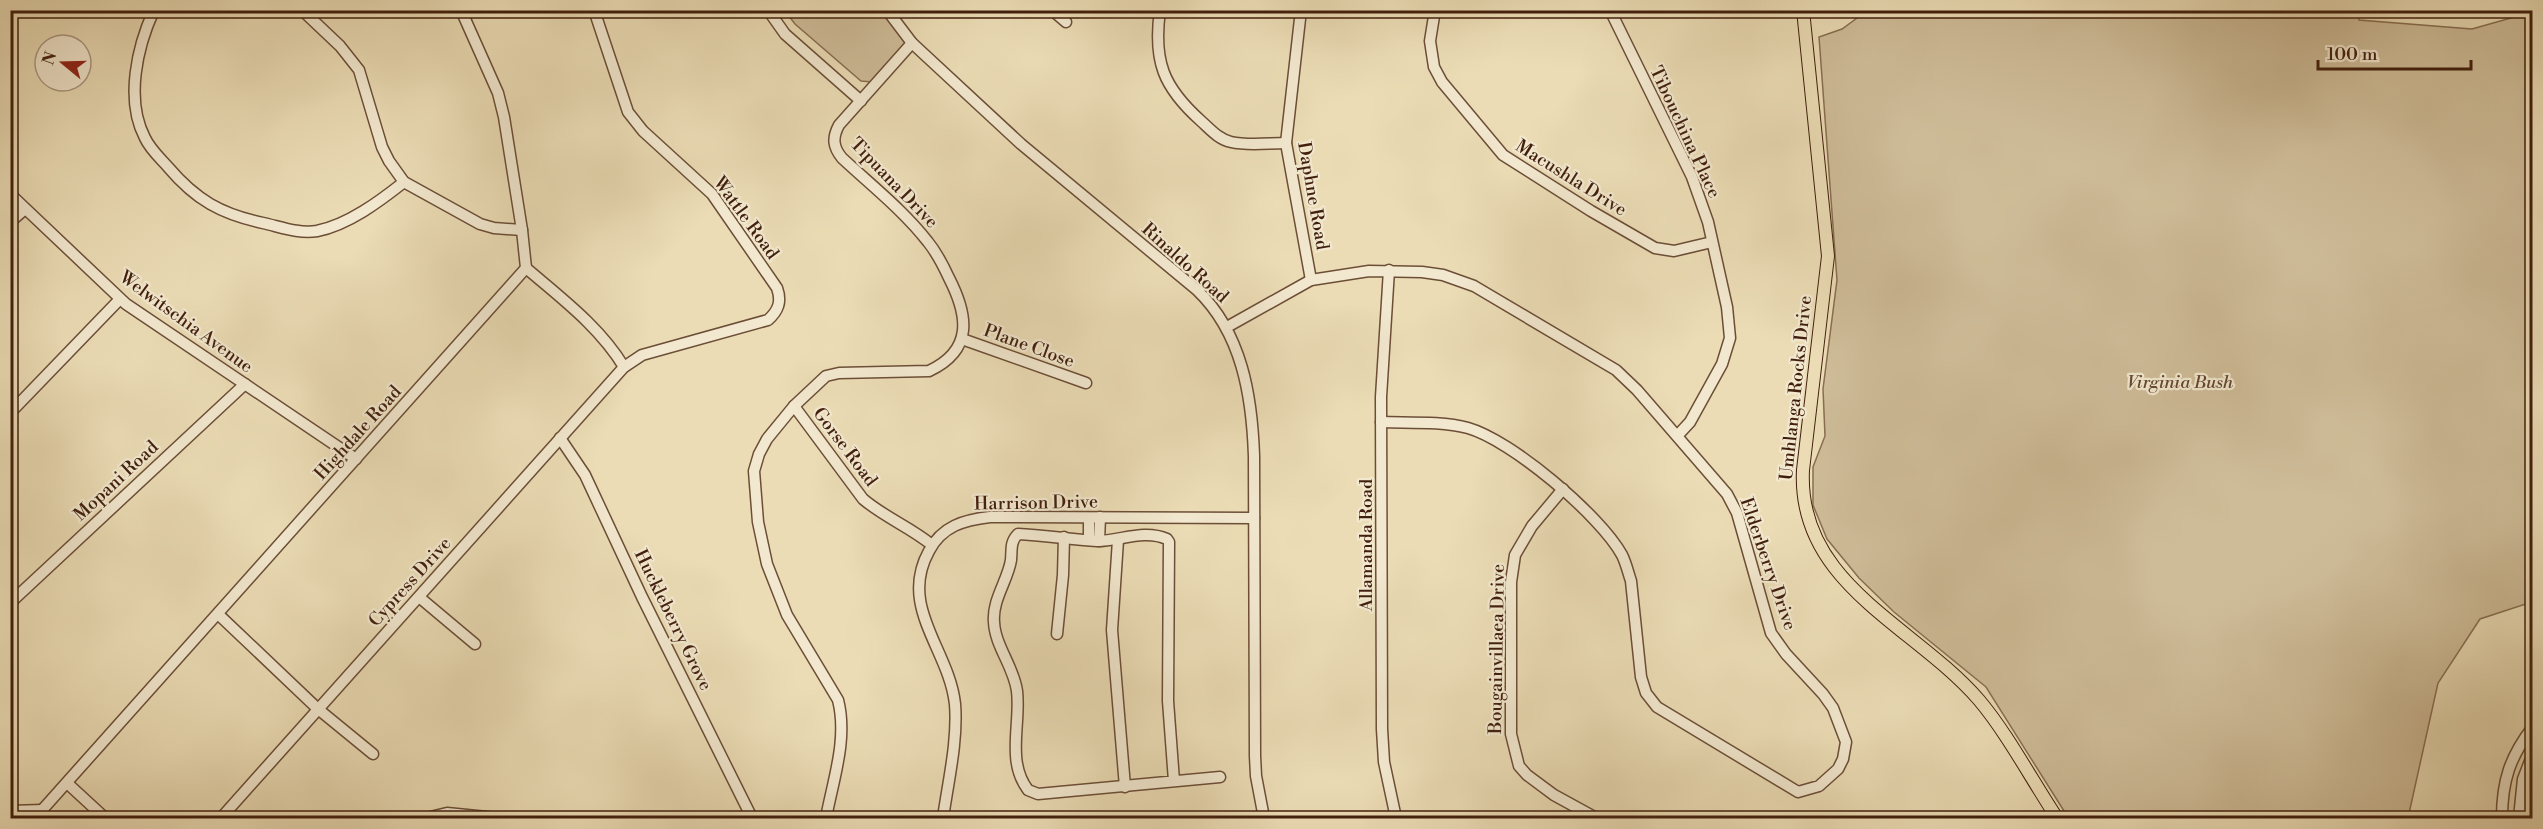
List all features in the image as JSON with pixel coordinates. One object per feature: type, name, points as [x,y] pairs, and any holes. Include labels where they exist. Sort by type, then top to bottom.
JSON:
[{"type":"main road","name":"Umhlanga Rocks Drive","points":[[1803,10],[1828,256],[1803,470],[1803,500],[1809,523],[1826,558],[1845,581],[1947,668],[1981,702],[2057,819]]},
{"type":"street","points":[[154,10],[140,46],[136,76],[137,115],[141,130],[145,140],[175,176],[210,205],[248,220],[284,228],[314,231],[345,220],[404,182]]},
{"type":"street","points":[[302,10],[340,46],[360,70],[382,147],[404,182],[480,224],[522,230]]},
{"type":"street","points":[[461,10],[498,93],[504,117],[526,268],[597,331],[614,350],[624,367]]},
{"type":"street","points":[[768,10],[785,34],[861,101]]},
{"type":"street","name":"Rinaldo Road","points":[[887,10],[912,43],[1021,144],[1197,290],[1218,312],[1227,327],[1252,409],[1255,756],[1256,776],[1264,819]]},
{"type":"street","points":[[1052,10],[1066,21]]},
{"type":"street","points":[[1160,10],[1157,32],[1163,74],[1176,97],[1185,107],[1219,137],[1228,141],[1286,143]]},
{"type":"street","name":"Daphne Road","points":[[1301,10],[1286,143],[1311,280]]},
{"type":"street","name":"Macushla Drive","points":[[1435,10],[1430,41],[1434,67],[1442,82],[1503,156],[1655,248],[1674,251],[1712,243]]},
{"type":"street","name":"Tibouchina Place","points":[[1610,10],[1692,177],[1708,222],[1727,307],[1730,338],[1722,364],[1690,422],[1678,435]]},
{"type":"street","name":"Wattle Road","points":[[597,12],[604,42],[628,112],[643,131],[712,194],[736,226],[780,295],[780,304],[768,320],[642,355],[624,367]]},
{"type":"street","name":"Tipuana Drive","points":[[912,43],[839,124],[833,142],[836,150],[916,229],[936,253],[961,302],[964,315],[962,339]]},
{"type":"street","name":"Welwitschia Avenue","points":[[10,194],[120,299],[356,459]]},
{"type":"street","points":[[10,222],[25,209]]},
{"type":"street","name":"Highdale Road","points":[[36,819],[526,268]]},
{"type":"street","name":"Elderberry Drive","points":[[1227,327],[1311,280],[1389,270],[1443,275],[1467,283],[1492,296],[1616,370],[1678,435],[1727,494],[1737,513],[1771,633],[1786,654],[1823,694],[1833,708],[1842,730],[1846,741],[1843,759],[1838,769],[1814,789],[1798,792],[1657,707],[1646,693],[1641,677],[1631,581],[1627,566],[1612,541],[1563,489],[1486,435],[1456,426],[1381,422]]},
{"type":"street","name":"Allamanda Road","points":[[1389,270],[1381,422],[1382,729],[1384,762],[1396,819]]},
{"type":"street","points":[[10,413],[120,299]]},
{"type":"street","points":[[826,819],[843,732],[842,715],[833,692],[787,615],[767,564],[758,522],[754,471],[767,439],[816,384],[832,375],[929,371],[940,366],[962,339]]},
{"type":"street","name":"Plane Close","points":[[962,339],[1086,383]]},
{"type":"street","name":"Cypress Drive","points":[[226,817],[318,709],[624,367]]},
{"type":"street","name":"Mopani Road","points":[[10,603],[244,384]]},
{"type":"street","name":"Gorse Road","points":[[794,406],[863,499],[874,509],[917,533],[932,545]]},
{"type":"street","name":"Huckleberry Grove","points":[[560,438],[585,475],[642,597],[752,819]]},
{"type":"street","name":"Bougainvillaea Drive","points":[[1563,489],[1532,526],[1515,555],[1511,582],[1510,734],[1519,766],[1527,776],[1554,795],[1596,819]]},
{"type":"street","name":"Harrison Drive","points":[[943,819],[951,761],[954,702],[941,659],[920,605],[917,590],[920,573],[932,545],[953,525],[990,517],[1254,518]]},
{"type":"street","points":[[1089,518],[1094,541]]},
{"type":"street","points":[[1094,541],[1100,518]]},
{"type":"street","points":[[1174,781],[1168,701],[1168,597],[1171,549],[1167,539],[1136,536],[1118,540],[1094,541],[1018,534],[1011,545],[1009,568],[994,613],[995,631],[1017,691],[1017,762],[1025,786],[1032,793],[1125,786],[1220,777]]},
{"type":"street","points":[[1057,634],[1064,575],[1064,537]]},
{"type":"street","points":[[1118,540],[1112,630],[1125,786]]},
{"type":"street","points":[[419,597],[475,644]]},
{"type":"street","points":[[218,614],[318,709],[373,754]]},
{"type":"street","points":[[2502,819],[2502,798],[2509,765],[2532,728]]},
{"type":"street","points":[[2520,819],[2523,779],[2532,756]]},
{"type":"street","points":[[67,783],[105,819]]},
{"type":"street","points":[[10,811],[43,810]]},
{"type":"street","points":[[426,819],[447,813],[497,819]]},
{"type":"green space","name":"Virginia Bush","points":[[1868,10],[2359,10],[2359,20],[2472,29],[2532,12],[2532,602],[2480,619],[2438,683],[2408,818],[2071,818],[2064,811],[1986,687],[1894,612],[1859,578],[1827,539],[1813,505],[1813,467],[1825,436],[1823,389],[1837,280],[1819,37],[1842,29]]},
{"type":"green space","points":[[785,11],[887,11],[913,40],[872,82],[861,81],[795,24]]}]
